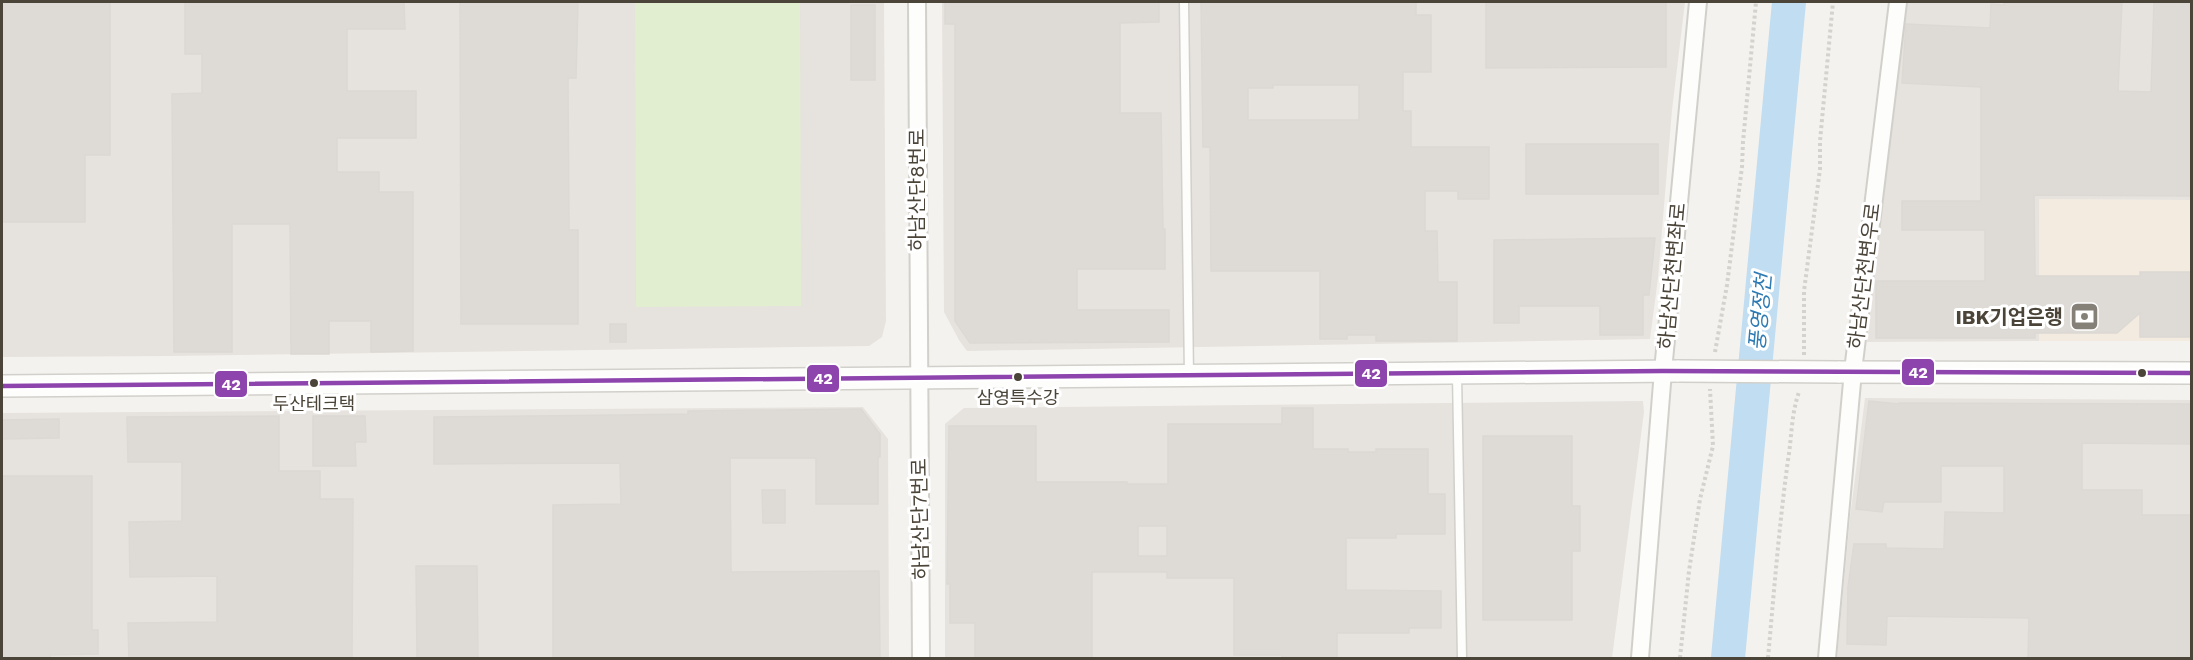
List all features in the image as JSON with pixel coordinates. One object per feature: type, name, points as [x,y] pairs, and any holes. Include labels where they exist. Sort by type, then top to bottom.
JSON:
[{"type":"street","name":"하남산단8번로","points":[[917,2],[918,379]]},
{"type":"street","name":"하남산단천변좌로","points":[[1640,658],[1671,371],[1698,2]]},
{"type":"street","name":"하남산단천변우로","points":[[1827,658],[1845,372],[1898,2]]},
{"type":"street","points":[[2,386],[1671,371],[2192,373]]},
{"type":"street","name":"하남산단7번로","points":[[918,379],[921,658]]},
{"type":"lane","points":[[1184,2],[1189,376]]},
{"type":"lane","points":[[1457,373],[1462,658]]},
{"type":"path","points":[[1712,362],[1726,294],[1742,167],[1756,2]]},
{"type":"path","points":[[1804,365],[1804,291],[1820,169],[1820,141],[1833,2]]},
{"type":"path","points":[[1680,658],[1689,571],[1700,499],[1713,446],[1710,381]]},
{"type":"path","points":[[1768,658],[1791,425],[1800,389]]},
{"type":"shaded area","points":[[2,2],[884,2],[886,321],[882,337],[869,346],[2,357]]},
{"type":"shaded area","points":[[942,2],[1685,2],[1650,339],[967,351],[944,312]]},
{"type":"shaded area","points":[[1905,2],[2191,2],[2191,200],[2039,199],[2039,341],[1867,342]]},
{"type":"shaded area","points":[[2039,199],[2191,200],[2191,341],[2039,341]]},
{"type":"shaded area","points":[[1865,398],[2191,400],[2191,658],[1837,658],[1850,518]]},
{"type":"shaded area","points":[[1643,401],[1644,412],[1612,658],[945,658],[945,424],[964,408]]},
{"type":"shaded area","points":[[863,407],[888,439],[889,658],[2,658],[2,413]]},
{"type":"green space","points":[[635,2],[800,2],[801,306],[636,307]]},
{"type":"building","points":[[2,2],[110,2],[110,155],[85,155],[85,222],[2,222]]},
{"type":"building","points":[[185,2],[404,2],[405,29],[347,29],[347,91],[416,91],[416,138],[337,138],[337,172],[379,172],[379,192],[413,192],[413,351],[371,352],[371,321],[329,321],[329,354],[291,354],[290,224],[232,224],[232,352],[174,352],[172,94],[202,93],[202,54],[185,54]]},
{"type":"building","points":[[460,2],[578,2],[576,78],[568,78],[569,230],[578,230],[578,324],[461,324]]},
{"type":"building","points":[[945,2],[1159,2],[1159,22],[1120,23],[1120,113],[1161,113],[1165,269],[1077,269],[1077,310],[1169,310],[1169,342],[970,343],[955,321],[955,24],[945,24]]},
{"type":"building","points":[[1201,2],[1416,2],[1416,15],[1431,15],[1431,72],[1403,72],[1403,111],[1411,111],[1411,147],[1489,147],[1489,199],[1458,199],[1458,191],[1425,191],[1425,231],[1437,231],[1438,282],[1457,282],[1457,341],[1376,341],[1376,335],[1347,335],[1347,339],[1320,339],[1320,271],[1211,271],[1210,147],[1203,147]],"holes":[[[1273,85],[1359,85],[1359,120],[1248,120],[1248,88],[1273,88]]]},
{"type":"building","points":[[1486,2],[1666,2],[1666,67],[1486,68]]},
{"type":"building","points":[[2004,2],[2122,2],[2118,91],[2151,92],[2154,2],[2192,2],[2192,196],[2034,195],[2035,276],[2140,276],[2140,272],[2192,272],[2192,337],[2140,337],[2140,313],[2117,333],[2035,333],[2035,338],[1876,338],[1876,281],[1985,281],[1985,230],[1902,230],[1902,201],[1981,201],[1981,87],[1902,83],[1906,24],[1990,28],[1991,4],[2004,5]]},
{"type":"building","points":[[851,5],[875,5],[875,80],[851,80]]},
{"type":"building","points":[[1526,144],[1658,144],[1658,194],[1526,194]]},
{"type":"building","points":[[1655,238],[1649,295],[1643,295],[1643,335],[1600,335],[1600,306],[1519,306],[1519,323],[1494,323],[1494,240]]},
{"type":"building","points":[[610,324],[626,324],[626,342],[610,342]]},
{"type":"building","points":[[1869,401],[1899,404],[2192,404],[2192,444],[2082,443],[2082,490],[2142,490],[2142,515],[2192,515],[2192,658],[2028,658],[2029,618],[1887,616],[1886,645],[1847,644],[1848,587],[1854,544],[1886,544],[1886,548],[1944,549],[1945,512],[2004,513],[2004,466],[1941,466],[1941,502],[1884,502],[1882,512],[1856,509]]},
{"type":"building","points":[[1282,408],[1313,408],[1313,449],[1376,452],[1376,449],[1428,449],[1428,494],[1445,494],[1445,534],[1396,534],[1396,538],[1346,538],[1346,590],[1441,591],[1441,628],[1409,628],[1409,633],[1337,633],[1337,658],[1234,655],[1234,578],[1167,578],[1167,572],[1092,572],[1092,658],[975,658],[975,623],[950,623],[950,584],[947,584],[949,426],[1036,426],[1036,482],[1168,484],[1168,424],[1282,424]],"holes":[[[1138,526],[1167,526],[1167,556],[1138,556]]]},
{"type":"building","points":[[861,409],[880,434],[878,504],[816,504],[816,458],[730,458],[731,572],[879,571],[880,658],[553,658],[553,505],[621,504],[620,463],[434,464],[434,417]]},
{"type":"building","points":[[279,416],[279,471],[320,471],[320,499],[353,499],[352,658],[129,658],[128,623],[217,622],[217,576],[130,577],[129,522],[182,521],[182,462],[128,462],[127,417]]},
{"type":"building","points":[[313,416],[365,416],[366,442],[355,442],[356,466],[313,466]]},
{"type":"building","points":[[59,419],[59,438],[2,439],[2,420]]},
{"type":"building","points":[[1483,436],[1572,436],[1572,506],[1580,506],[1580,551],[1572,551],[1572,620],[1483,620]]},
{"type":"building","points":[[2,476],[92,476],[92,630],[98,630],[98,654],[50,655],[50,658],[2,658]]},
{"type":"building","points":[[762,490],[785,490],[785,523],[763,523]]},
{"type":"building","points":[[416,566],[477,566],[478,658],[417,658]]},
{"type":"waterway","name":"풍영정천","points":[[1728,658],[1789,2]]},
{"type":"transit line","name":"42","points":[[2,386],[1663,371],[2192,373]]},
{"type":"place","name":"IBK기업은행","points":[[2084,317]]},
{"type":"place","name":"삼영특수강","points":[[1018,377]]},
{"type":"place","name":"두산테크택","points":[[314,383]]}]
